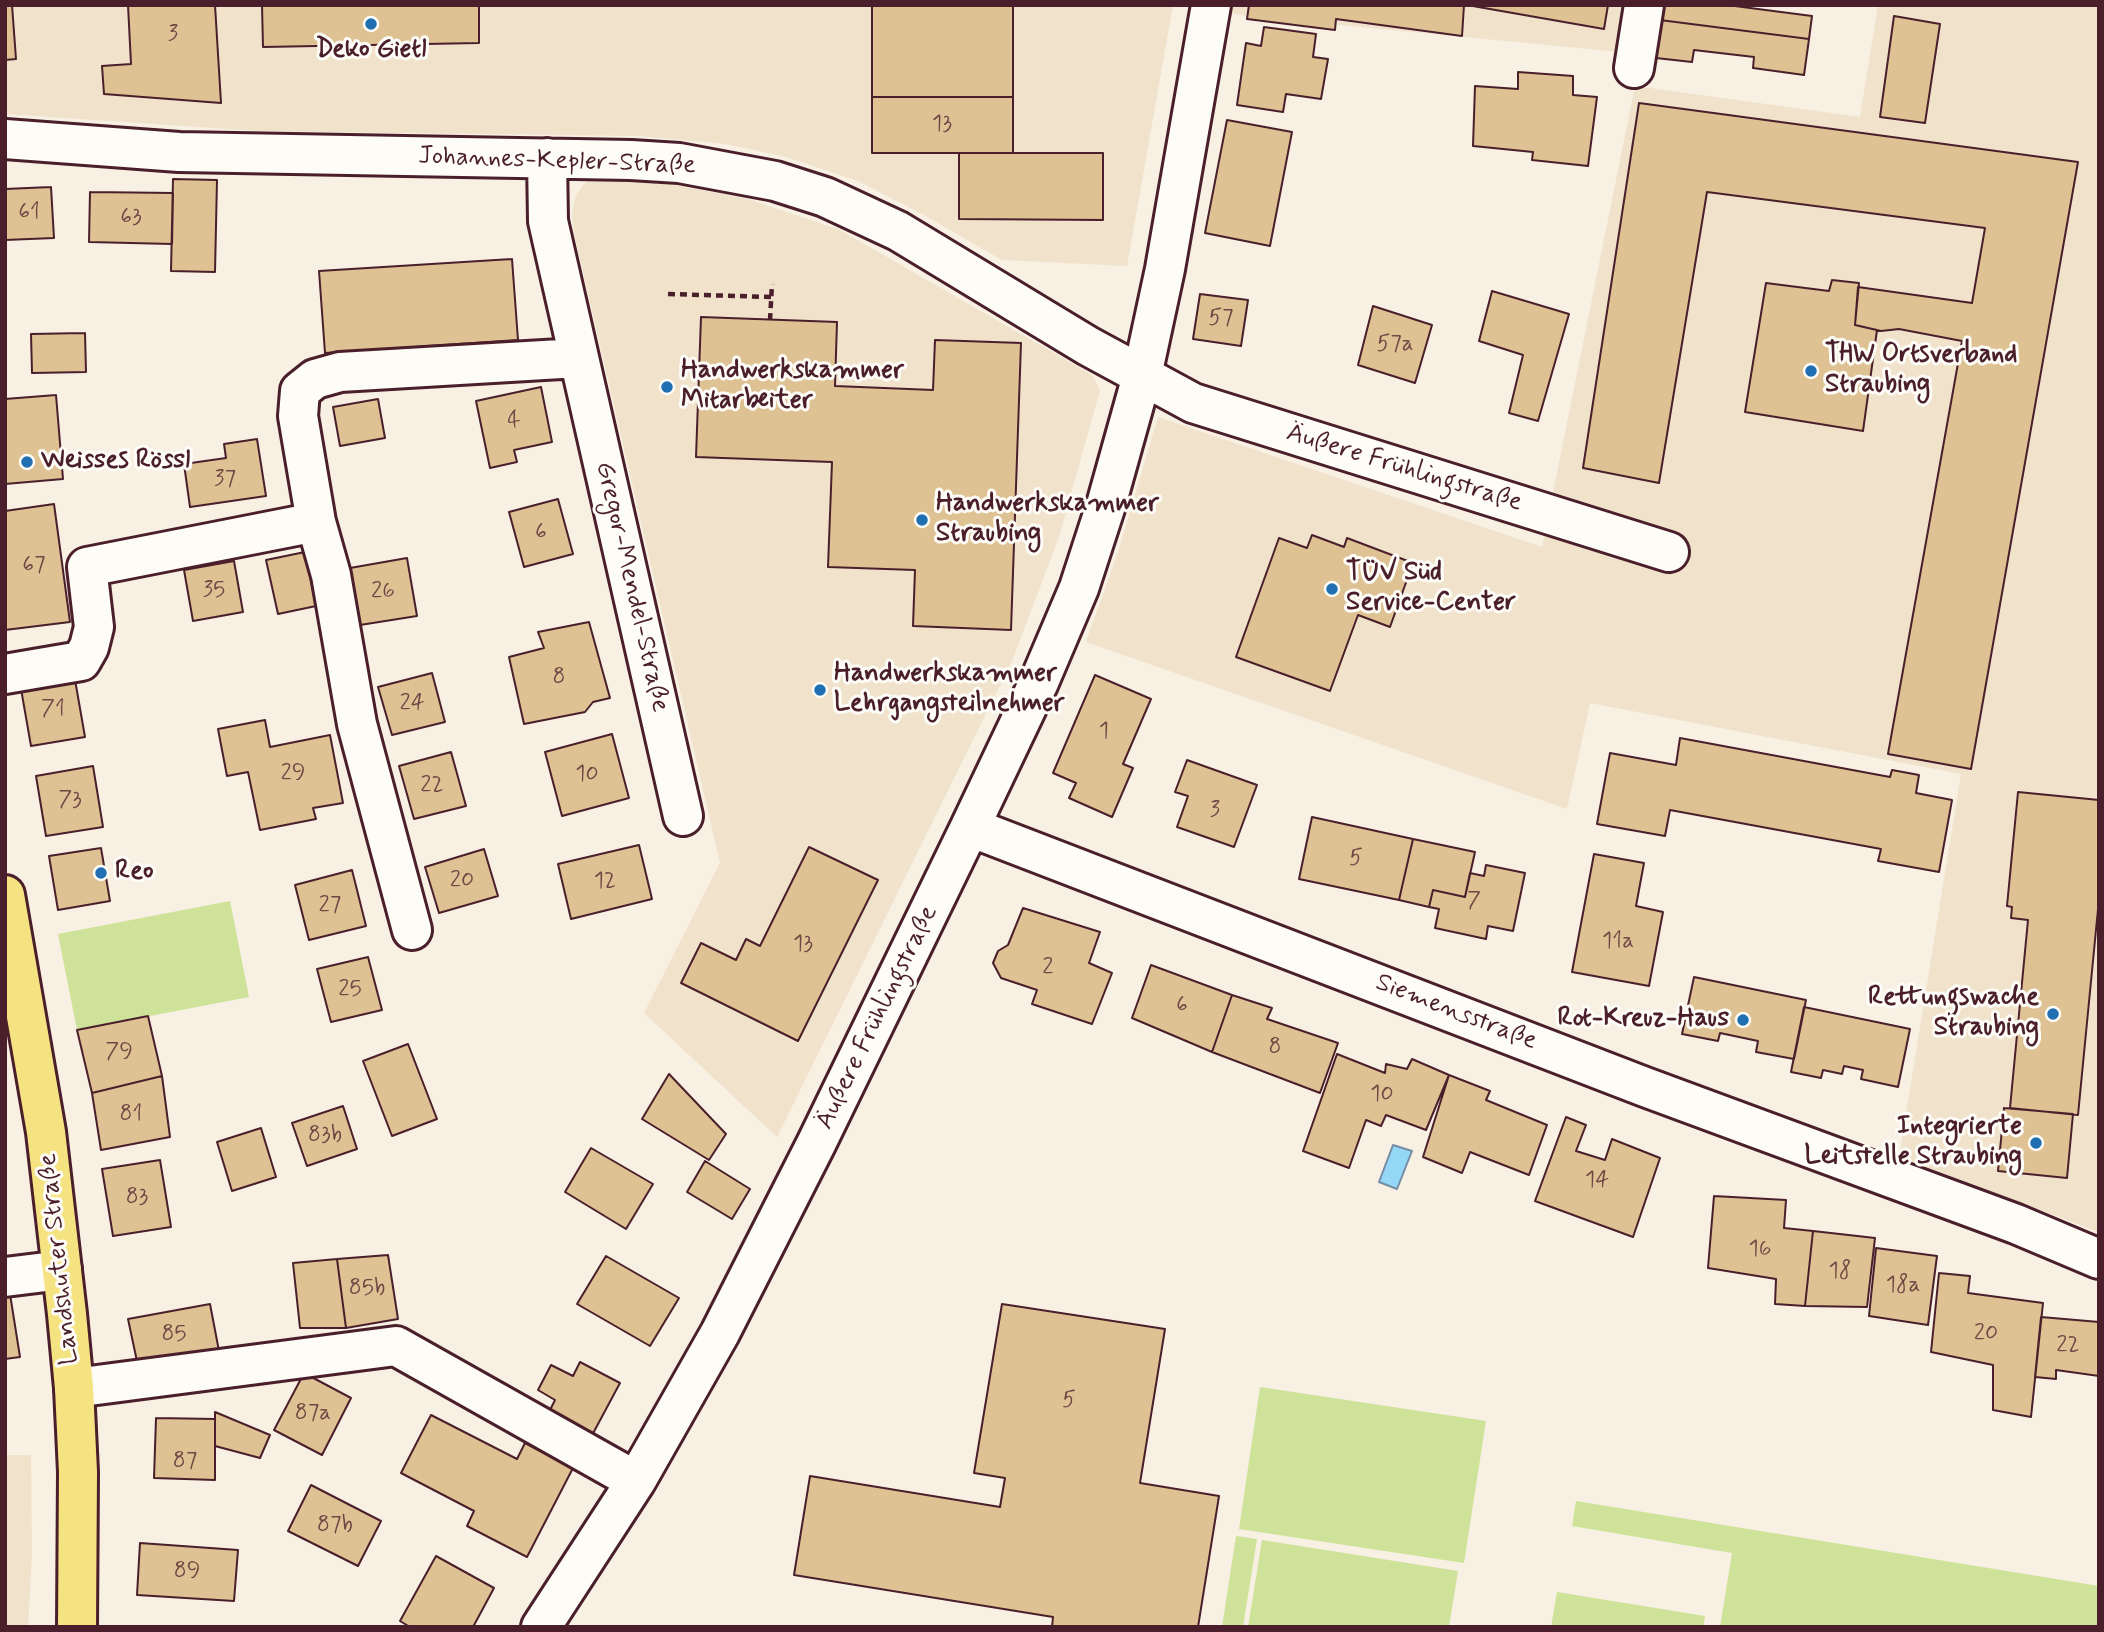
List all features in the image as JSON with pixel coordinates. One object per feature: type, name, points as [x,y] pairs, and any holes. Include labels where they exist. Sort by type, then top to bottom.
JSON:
[{"type":"main road","name":"Landshuter Straße","points":[[5,895],[46,1132],[74,1388],[78,1472],[77,1627]]},
{"type":"street","name":"Äußere Frühlingstraße","points":[[541,1627],[636,1480],[727,1321],[970,827],[1039,682],[1079,588],[1106,505],[1142,376],[1168,256],[1211,5]]},
{"type":"street","points":[[1634,68],[1644,5]]},
{"type":"street","name":"Johannes-Kepler-Straße","points":[[5,139],[179,152],[679,163],[765,179],[825,197],[898,231],[1142,376]]},
{"type":"street","name":"Gregor-Mendel-Straße","points":[[547,158],[548,221],[683,816]]},
{"type":"street","points":[[412,930],[357,724],[331,575],[316,522],[298,416],[300,391],[315,379],[340,372],[578,358]]},
{"type":"street","name":"Äußere Frühlingstraße","points":[[1142,376],[1193,403],[1669,552]]},
{"type":"street","points":[[5,674],[81,660],[89,647],[94,627],[87,568],[316,522]]},
{"type":"street","name":"Siemensstraße","points":[[970,827],[1645,1087],[2016,1224],[2099,1259]]},
{"type":"street","points":[[5,1277],[62,1270]]},
{"type":"street","points":[[74,1388],[396,1346],[636,1480]]},
{"type":"path","points":[[770,320],[772,284]]},
{"type":"path","points":[[668,294],[771,297]]},
{"type":"shaded area","points":[[5,5],[1173,5],[1127,266],[1002,260],[858,181],[786,157],[726,144],[639,136],[258,131],[5,114]]},
{"type":"shaded area","points":[[1186,5],[1628,5],[1620,52],[1248,16]]},
{"type":"shaded area","points":[[1878,5],[2099,5],[2099,1232],[1899,1157],[1961,774],[1590,703],[1567,809],[1086,642],[1118,552],[1158,417],[1542,547],[1635,86],[1860,117]]},
{"type":"shaded area","points":[[618,174],[748,199],[840,230],[1092,375],[1100,390],[1059,537],[1012,661],[777,1137],[644,1013],[720,863],[574,233],[572,214],[575,198],[583,185],[595,176]]},
{"type":"shaded area","points":[[5,1455],[31,1455],[32,1554],[28,1627],[5,1627]]},
{"type":"green space","points":[[230,901],[249,997],[77,1030],[58,934]]},
{"type":"green space","points":[[1260,1387],[1486,1421],[1464,1563],[1239,1529]]},
{"type":"green space","points":[[1576,1501],[2099,1586],[2099,1627],[1720,1627],[1732,1553],[1572,1526]]},
{"type":"green space","points":[[1236,1536],[1257,1539],[1243,1627],[1222,1627]]},
{"type":"green space","points":[[1262,1540],[1458,1571],[1449,1627],[1248,1627]]},
{"type":"green space","points":[[1557,1592],[1705,1616],[1703,1627],[1551,1627]]},
{"type":"water","points":[[1393,1145],[1412,1151],[1397,1189],[1379,1182]]},
{"type":"building","points":[[5,5],[12,5],[16,59],[5,60]]},
{"type":"building","points":[[128,5],[215,5],[221,103],[104,94],[102,66],[131,64]]},
{"type":"building","name":"Deko Gietl","points":[[262,5],[479,5],[479,43],[263,47]]},
{"type":"building","points":[[872,5],[1013,5],[1013,97],[872,97]]},
{"type":"building","points":[[1249,5],[1464,5],[1462,36],[1336,19],[1335,30],[1247,19]]},
{"type":"building","points":[[1467,5],[1608,5],[1604,29]]},
{"type":"building","points":[[1654,5],[1727,5],[1812,16],[1809,39],[1652,19]]},
{"type":"building","points":[[1894,16],[1940,24],[1925,123],[1880,117]]},
{"type":"building","points":[[1652,19],[1809,39],[1804,75],[1753,68],[1754,57],[1694,50],[1692,62],[1647,57]]},
{"type":"building","points":[[1264,27],[1316,34],[1313,57],[1328,59],[1321,99],[1286,94],[1283,112],[1237,105],[1246,43],[1261,46]]},
{"type":"building","points":[[1518,72],[1573,76],[1573,95],[1597,97],[1588,166],[1532,160],[1533,152],[1473,146],[1475,86],[1518,89]]},
{"type":"building","points":[[872,97],[1013,97],[1013,153],[872,153]]},
{"type":"building","points":[[1639,103],[2078,162],[1971,769],[1888,754],[1962,341],[1899,329],[1881,331],[1855,325],[1858,287],[1972,303],[1985,228],[1707,192],[1659,483],[1583,468]]},
{"type":"building","points":[[1227,120],[1292,132],[1270,246],[1205,233]]},
{"type":"building","points":[[959,153],[1103,153],[1103,220],[959,219]]},
{"type":"building","points":[[173,179],[217,180],[215,272],[171,271]]},
{"type":"building","points":[[51,187],[54,238],[5,240],[5,189]]},
{"type":"building","points":[[90,192],[173,193],[172,244],[89,242]]},
{"type":"building","points":[[512,259],[518,340],[325,353],[319,271]]},
{"type":"building","name":"THW Ortsverband Straubing","points":[[1832,280],[1859,283],[1855,325],[1877,330],[1863,431],[1745,412],[1766,283],[1829,291]]},
{"type":"building","points":[[1492,291],[1569,314],[1538,421],[1509,413],[1523,355],[1479,341]]},
{"type":"building","points":[[1200,294],[1248,300],[1241,346],[1193,339]]},
{"type":"building","points":[[1373,306],[1432,325],[1415,383],[1358,365]]},
{"type":"building","name":"Handwerkskammer Straubing","points":[[701,317],[837,322],[835,386],[933,390],[935,340],[1021,343],[1011,630],[913,626],[915,570],[828,567],[832,462],[696,457]]},
{"type":"building","points":[[85,333],[86,372],[32,373],[31,334]]},
{"type":"building","points":[[541,387],[552,442],[514,450],[517,462],[490,468],[476,401]]},
{"type":"building","points":[[56,395],[63,479],[5,484],[5,399]]},
{"type":"building","points":[[378,399],[385,438],[340,446],[333,407]]},
{"type":"building","points":[[257,439],[266,496],[190,507],[184,464],[226,458],[224,444]]},
{"type":"building","points":[[558,499],[573,554],[524,567],[509,512]]},
{"type":"building","points":[[54,504],[70,622],[5,630],[5,511]]},
{"type":"building","name":"TÜV Süd Service-Center","points":[[1312,535],[1344,547],[1347,538],[1413,563],[1390,627],[1358,615],[1330,691],[1236,657],[1279,538],[1307,548]]},
{"type":"building","points":[[305,552],[316,606],[278,614],[266,560]]},
{"type":"building","points":[[407,558],[417,616],[360,625],[350,568]]},
{"type":"building","points":[[234,561],[243,612],[193,621],[184,570]]},
{"type":"building","points":[[589,622],[610,698],[593,702],[585,712],[524,724],[509,657],[544,648],[538,632]]},
{"type":"building","points":[[432,673],[445,722],[392,735],[378,687]]},
{"type":"building","points":[[74,674],[85,737],[31,746],[20,683]]},
{"type":"building","points":[[1095,675],[1151,699],[1123,764],[1133,768],[1112,817],[1069,798],[1076,783],[1053,773]]},
{"type":"building","points":[[265,720],[270,747],[330,735],[343,803],[313,808],[316,819],[260,830],[248,772],[227,776],[218,729]]},
{"type":"building","points":[[612,734],[629,798],[562,816],[545,752]]},
{"type":"building","points":[[1680,738],[1890,777],[1892,770],[1919,775],[1916,793],[1952,800],[1939,872],[1878,861],[1881,849],[1670,810],[1665,836],[1597,824],[1610,753],[1676,765]]},
{"type":"building","points":[[451,752],[466,806],[414,819],[399,766]]},
{"type":"building","points":[[1187,760],[1257,785],[1234,847],[1177,827],[1188,796],[1175,792]]},
{"type":"building","points":[[93,766],[103,827],[46,836],[36,776]]},
{"type":"building","name":"Rettungswache Straubing","points":[[2018,792],[2099,800],[2099,899],[2078,1115],[2010,1108],[2028,920],[2011,918],[2012,907],[2007,906]]},
{"type":"building","points":[[1312,817],[1413,839],[1399,900],[1299,879]]},
{"type":"building","points":[[1413,839],[1475,852],[1465,897],[1433,890],[1429,907],[1399,900]]},
{"type":"building","points":[[639,845],[652,899],[571,919],[558,864]]},
{"type":"building","points":[[809,847],[878,880],[798,1041],[681,983],[701,943],[736,960],[746,939],[760,946]]},
{"type":"building","points":[[101,848],[110,901],[58,910],[49,856]]},
{"type":"building","points":[[484,849],[498,896],[439,913],[425,867]]},
{"type":"building","points":[[1594,854],[1644,863],[1636,906],[1663,912],[1649,986],[1572,972]]},
{"type":"building","points":[[1486,865],[1525,873],[1513,931],[1488,926],[1486,939],[1435,928],[1439,909],[1429,907],[1433,890],[1465,897],[1470,873],[1484,876]]},
{"type":"building","points":[[352,870],[366,926],[309,940],[295,885]]},
{"type":"building","points":[[1023,908],[1100,932],[1089,963],[1112,973],[1092,1024],[1032,1004],[1037,990],[1001,978],[993,963],[998,951],[1008,945]]},
{"type":"building","points":[[368,957],[382,1010],[331,1022],[317,969]]},
{"type":"building","points":[[1151,965],[1232,995],[1212,1052],[1132,1018]]},
{"type":"building","name":"Rot-Kreuz-Haus","points":[[1694,977],[1806,1000],[1794,1059],[1756,1052],[1758,1041],[1720,1033],[1718,1041],[1682,1034]]},
{"type":"building","points":[[1232,995],[1272,1008],[1267,1019],[1338,1043],[1320,1093],[1212,1052]]},
{"type":"building","points":[[1804,1007],[1910,1029],[1898,1087],[1861,1079],[1863,1070],[1844,1066],[1842,1074],[1823,1070],[1821,1078],[1791,1072]]},
{"type":"building","points":[[148,1016],[162,1076],[92,1093],[77,1030]]},
{"type":"building","points":[[408,1044],[437,1119],[392,1136],[363,1061]]},
{"type":"building","points":[[1337,1054],[1385,1073],[1386,1064],[1407,1069],[1412,1059],[1449,1075],[1426,1130],[1386,1115],[1381,1126],[1366,1120],[1349,1168],[1303,1151]]},
{"type":"building","points":[[669,1074],[726,1134],[709,1160],[642,1119]]},
{"type":"building","points":[[1449,1075],[1490,1091],[1486,1100],[1547,1125],[1529,1175],[1470,1152],[1462,1173],[1423,1157]]},
{"type":"building","points":[[162,1076],[170,1137],[101,1150],[92,1093]]},
{"type":"building","points":[[343,1106],[357,1149],[307,1166],[292,1123]]},
{"type":"building","name":"Integrierte Leitstelle Straubing","points":[[2004,1108],[2073,1114],[2067,1178],[1998,1171]]},
{"type":"building","points":[[1566,1117],[1586,1125],[1576,1151],[1605,1160],[1612,1139],[1660,1158],[1633,1237],[1535,1201]]},
{"type":"building","points":[[261,1128],[276,1177],[232,1191],[217,1142]]},
{"type":"building","points":[[591,1148],[653,1184],[626,1229],[565,1192]]},
{"type":"building","points":[[160,1160],[171,1227],[113,1236],[102,1169]]},
{"type":"building","points":[[705,1161],[750,1189],[732,1219],[687,1192]]},
{"type":"building","points":[[1714,1196],[1786,1200],[1784,1228],[1813,1231],[1805,1306],[1775,1304],[1776,1279],[1708,1268]]},
{"type":"building","points":[[1813,1231],[1875,1238],[1867,1307],[1805,1306]]},
{"type":"building","points":[[1876,1248],[1937,1256],[1928,1325],[1869,1316]]},
{"type":"building","points":[[388,1255],[398,1319],[346,1328],[337,1259]]},
{"type":"building","points":[[606,1256],[679,1298],[650,1346],[577,1304]]},
{"type":"building","points":[[337,1259],[346,1328],[300,1328],[293,1263]]},
{"type":"building","points":[[1939,1273],[1970,1276],[1968,1293],[2043,1303],[2031,1417],[1993,1410],[1993,1365],[1931,1352]]},
{"type":"building","points":[[10,1294],[20,1357],[5,1359],[5,1295]]},
{"type":"building","points":[[210,1304],[219,1351],[138,1366],[128,1319]]},
{"type":"building","points":[[1002,1304],[1165,1329],[1140,1483],[1219,1496],[1198,1627],[1052,1627],[1053,1617],[794,1575],[810,1476],[1000,1507],[1005,1478],[974,1473]]},
{"type":"building","points":[[2041,1317],[2099,1322],[2099,1376],[2056,1370],[2056,1379],[2035,1377]]},
{"type":"building","points":[[580,1362],[620,1383],[590,1439],[547,1416],[555,1400],[538,1390],[551,1365],[573,1376]]},
{"type":"building","points":[[304,1373],[351,1398],[322,1455],[274,1430]]},
{"type":"building","points":[[215,1412],[270,1435],[260,1458],[215,1446]]},
{"type":"building","points":[[431,1415],[517,1459],[525,1443],[573,1468],[527,1557],[467,1526],[474,1511],[401,1473]]},
{"type":"building","points":[[156,1418],[215,1419],[215,1480],[154,1478]]},
{"type":"building","points":[[311,1485],[381,1521],[358,1566],[288,1531]]},
{"type":"building","points":[[140,1543],[238,1550],[234,1601],[137,1595]]},
{"type":"building","points":[[436,1556],[494,1588],[473,1627],[410,1627],[400,1621]]},
{"type":"place","name":"Deko Gietl","points":[[371,24]]},
{"type":"place","name":"THW Ortsverband Straubing","points":[[1811,371]]},
{"type":"place","name":"Handwerkskammer Mitarbeiter","points":[[667,387]]},
{"type":"place","name":"Weisses Rössl","points":[[27,462]]},
{"type":"place","name":"Handwerkskammer Straubing","points":[[922,520]]},
{"type":"place","name":"TÜV Süd Service-Center","points":[[1332,589]]},
{"type":"place","name":"Handwerkskammer Lehrgangsteilnehmer","points":[[820,690]]},
{"type":"place","name":"Reo","points":[[101,873]]},
{"type":"place","name":"Rettungswache Straubing","points":[[2053,1014]]},
{"type":"place","name":"Rot-Kreuz-Haus","points":[[1743,1020]]},
{"type":"place","name":"Integrierte Leitstelle Straubing","points":[[2036,1143]]}]
